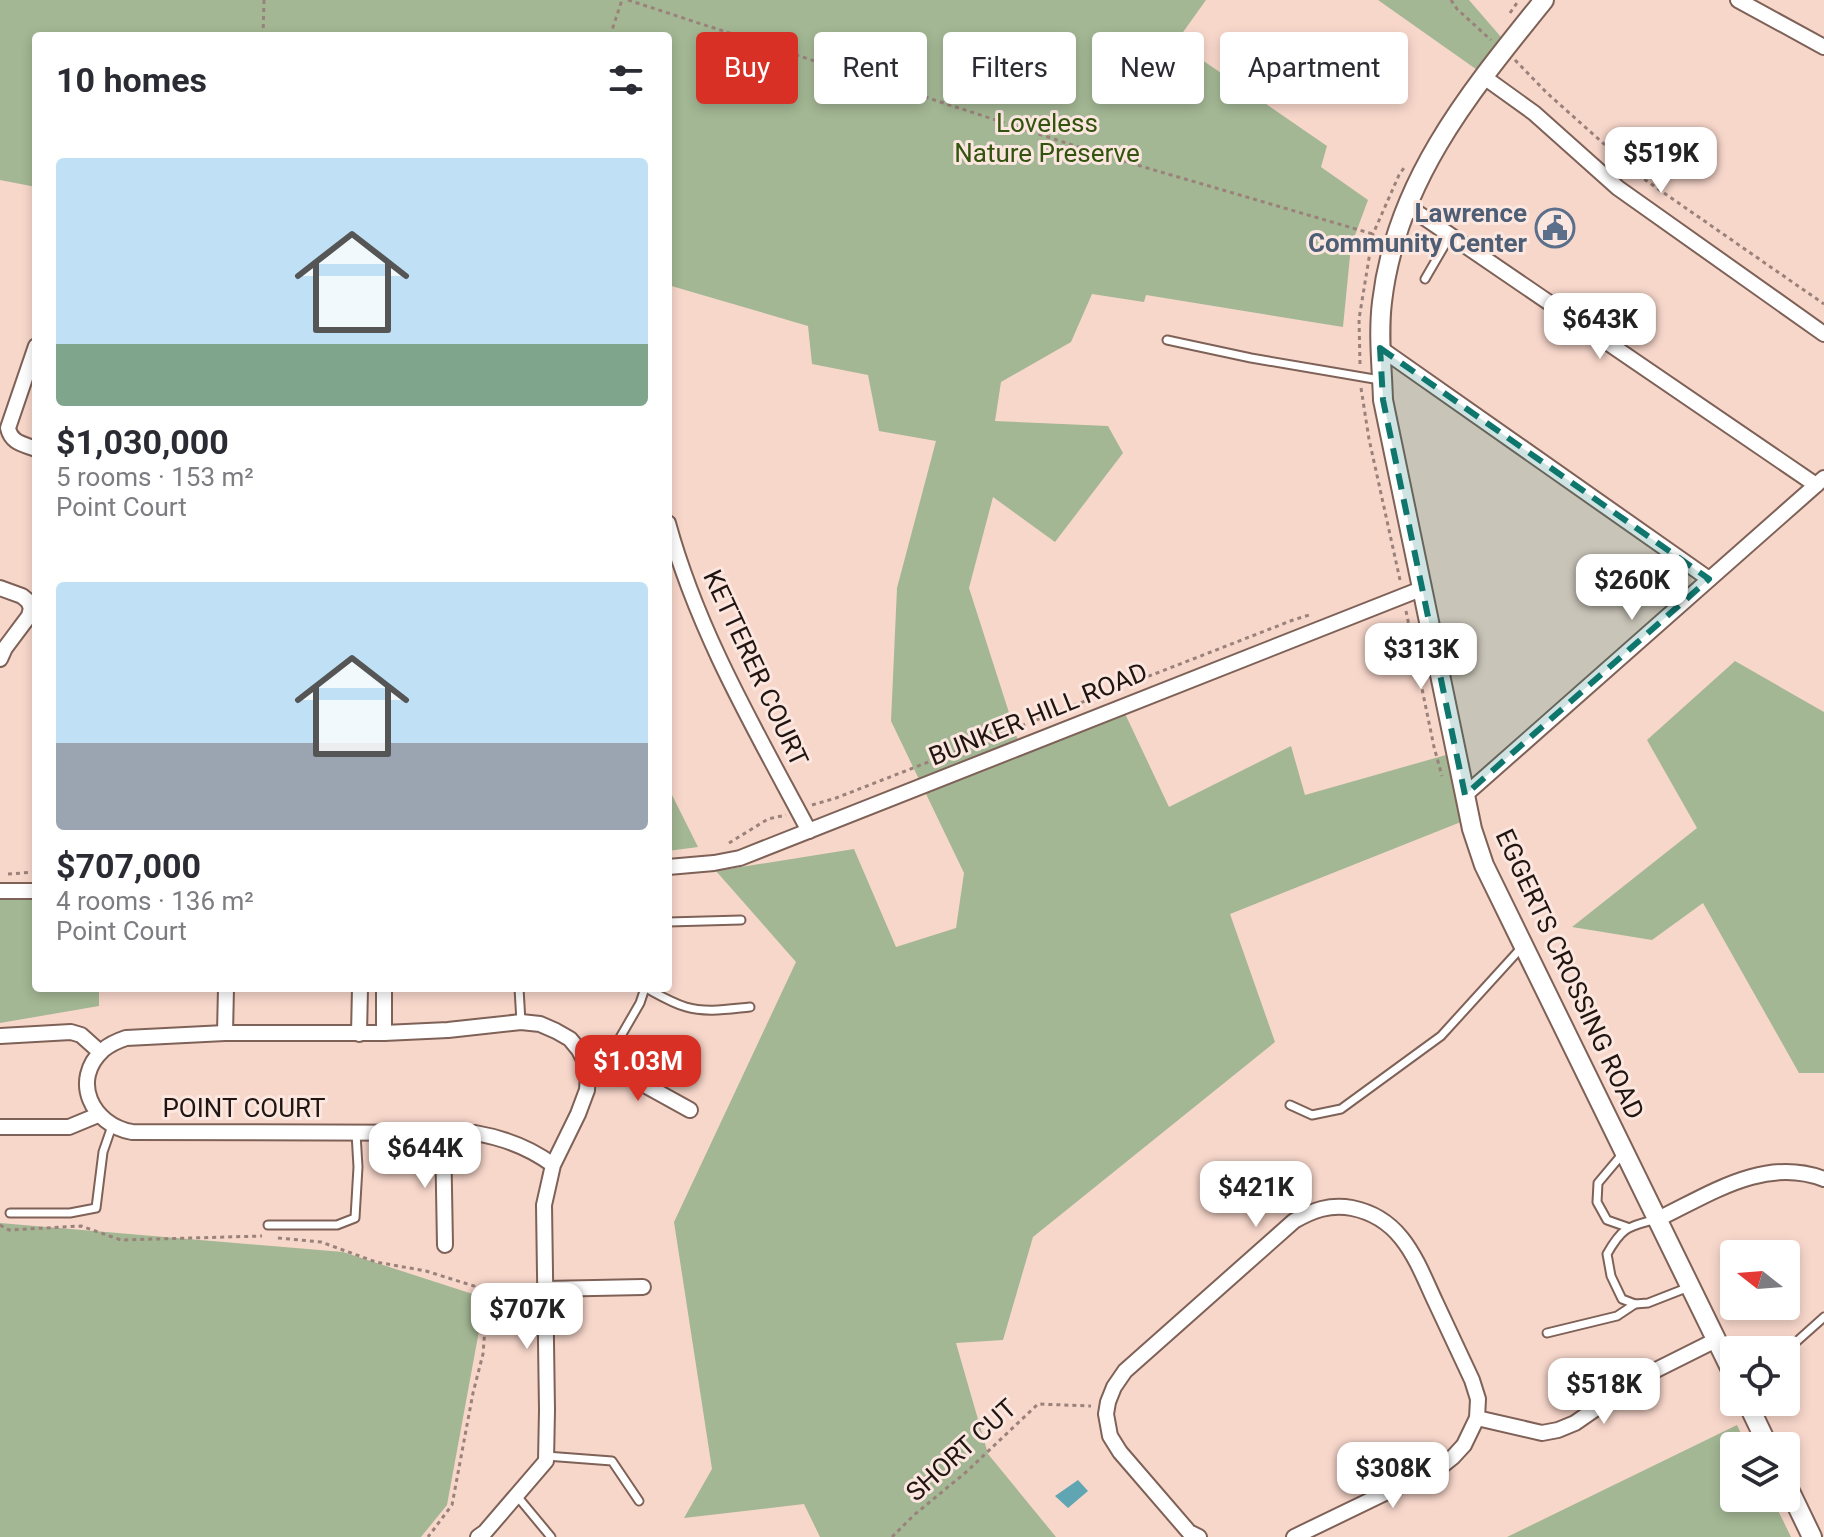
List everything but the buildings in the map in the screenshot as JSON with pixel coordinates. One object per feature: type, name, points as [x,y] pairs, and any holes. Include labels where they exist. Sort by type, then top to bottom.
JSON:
[{"type":"street","name":"EGGERTS CROSSING ROAD","points":[[1544,0],[1497,44],[1484,77],[1438,143],[1406,205],[1386,272],[1382,305],[1380,348],[1383,400],[1472,829],[1484,865],[1720,1348]]},
{"type":"street","points":[[1738,0],[1824,47]]},
{"type":"street","points":[[1484,77],[1534,113],[1618,188],[1824,334]]},
{"type":"street","points":[[1406,205],[1820,482],[1465,795]]},
{"type":"street","points":[[1380,348],[1709,579]]},
{"type":"street","points":[[32,358],[8,428],[15,442],[32,448]]},
{"type":"street","name":"KETTERER COURT","points":[[672,535],[699,615],[723,669],[809,831]]},
{"type":"street","name":"BUNKER HILL ROAD","points":[[672,867],[740,858],[1403,596],[1420,582]]},
{"type":"street","points":[[0,588],[22,596],[32,606]]},
{"type":"street","points":[[0,659],[32,609]]},
{"type":"street","points":[[0,891],[32,891]]},
{"type":"street","points":[[225,1033],[226,992]]},
{"type":"street","points":[[359,1034],[360,992]]},
{"type":"street","points":[[384,992],[384,1033]]},
{"type":"street","points":[[0,1127],[69,1127],[98,1115],[88,1091],[92,1064],[111,1043],[126,1038],[225,1033],[384,1033],[521,1022],[540,1024],[570,1039],[579,1050],[588,1075],[587,1090],[578,1114],[553,1165],[544,1205],[546,1461],[478,1537]]},
{"type":"street","points":[[0,1036],[71,1032],[81,1035],[100,1052]]},
{"type":"street","points":[[605,1063],[690,1110]]},
{"type":"street","name":"POINT COURT","points":[[98,1115],[112,1126],[132,1132],[475,1133],[520,1145],[553,1165]]},
{"type":"street","points":[[443,1133],[445,1245]]},
{"type":"street","points":[[1658,1219],[1749,1176],[1770,1171],[1794,1171],[1824,1179]]},
{"type":"street","points":[[1199,1537],[1189,1532],[1120,1452],[1110,1436],[1106,1414],[1114,1387],[1125,1371],[1294,1221],[1311,1211],[1343,1207],[1375,1214],[1396,1232],[1412,1253],[1472,1380],[1478,1399],[1477,1418],[1464,1445],[1443,1465],[1294,1537]]},
{"type":"street","points":[[545,1289],[643,1287]]},
{"type":"street","points":[[1477,1418],[1542,1433],[1558,1430],[1575,1423],[1640,1378],[1716,1340]]},
{"type":"street","points":[[1800,1512],[1812,1537]]},
{"type":"lane","points":[[1425,279],[1450,235]]},
{"type":"lane","points":[[1167,340],[1266,361],[1382,380]]},
{"type":"lane","points":[[672,922],[741,920]]},
{"type":"lane","points":[[1290,1105],[1312,1115],[1341,1109],[1441,1036],[1523,945]]},
{"type":"lane","points":[[519,992],[521,1022]]},
{"type":"lane","points":[[588,1075],[603,1067],[644,992]]},
{"type":"lane","points":[[652,992],[689,1008],[750,1007]]},
{"type":"lane","points":[[10,1213],[70,1213],[96,1208],[103,1152],[112,1126]]},
{"type":"lane","points":[[268,1225],[337,1225],[355,1218],[356,1133]]},
{"type":"lane","points":[[1625,1151],[1598,1183],[1597,1202],[1607,1220],[1627,1227]]},
{"type":"lane","points":[[1658,1219],[1627,1227],[1607,1254],[1611,1276],[1622,1299],[1635,1304],[1648,1303],[1691,1286]]},
{"type":"lane","points":[[1547,1333],[1617,1316],[1635,1304]]},
{"type":"lane","points":[[1800,1338],[1824,1317]]},
{"type":"lane","points":[[546,1456],[612,1461],[639,1501]]},
{"type":"lane","points":[[516,1495],[551,1537]]},
{"type":"path","points":[[263,32],[264,0]]},
{"type":"path","points":[[612,32],[625,0],[1103,155],[1373,234]]},
{"type":"path","points":[[1451,0],[1547,93],[1641,177],[1824,304]]},
{"type":"path","points":[[1504,20],[1519,0]]},
{"type":"path","points":[[1497,30],[1497,44]]},
{"type":"path","points":[[1406,164],[1373,234],[1359,319],[1361,377],[1369,439],[1444,785]]},
{"type":"path","points":[[1399,578],[1420,582]]},
{"type":"path","points":[[727,844],[768,819],[851,792],[1293,620],[1322,612]]},
{"type":"path","points":[[0,875],[32,872]]},
{"type":"path","points":[[0,1225],[9,1230],[81,1226],[121,1240],[257,1236],[321,1242],[376,1262],[426,1271],[474,1286],[486,1315],[483,1354],[452,1505],[428,1537]]},
{"type":"path","name":"SHORT CUT","points":[[892,1537],[1038,1404],[1107,1407]]},
{"type":"highlighted area","points":[[1380,348],[1709,579],[1465,795],[1383,400]]},
{"type":"green space","name":"Loveless Nature Preserve","points":[[0,0],[1206,0],[1183,32],[1092,32],[1092,104],[1204,104],[1204,61],[1220,72],[1220,104],[1266,104],[1327,146],[1321,167],[1368,200],[1351,246],[1343,327],[1146,295],[1144,302],[1092,294],[1071,342],[1001,382],[995,421],[1108,426],[1123,453],[1055,542],[993,497],[969,588],[1020,747],[1120,703],[1169,807],[1291,746],[1305,795],[1460,751],[1476,816],[1230,914],[1275,1042],[1033,1237],[1003,1340],[956,1343],[988,1454],[1056,1537],[820,1537],[804,1504],[684,1518],[712,1469],[674,1222],[796,962],[716,871],[854,849],[896,947],[956,928],[964,873],[891,721],[897,588],[936,441],[879,431],[868,375],[812,364],[808,326],[672,286],[672,32],[32,32],[32,186],[0,180]]},
{"type":"green space","points":[[1378,0],[1469,0],[1514,52],[1490,79]]},
{"type":"green space","points":[[1735,661],[1824,712],[1824,1073],[1799,1073],[1703,903],[1652,940],[1572,927],[1697,828],[1647,740]]},
{"type":"green space","points":[[672,795],[698,847],[672,850]]},
{"type":"green space","points":[[0,893],[32,893],[32,992],[99,992],[99,1006],[0,1023]]},
{"type":"green space","points":[[0,1223],[343,1252],[485,1298],[447,1505],[421,1537],[0,1537]]},
{"type":"green space","points":[[1737,1425],[1740,1432],[1723,1432]]},
{"type":"green space","points":[[1720,1433],[1720,1512],[1779,1512],[1791,1537],[1507,1537]]},
{"type":"water","points":[[1078,1480],[1088,1491],[1068,1508],[1055,1496]]},
{"type":"place","name":"Lawrence Community Center","points":[[1555,228]]}]
